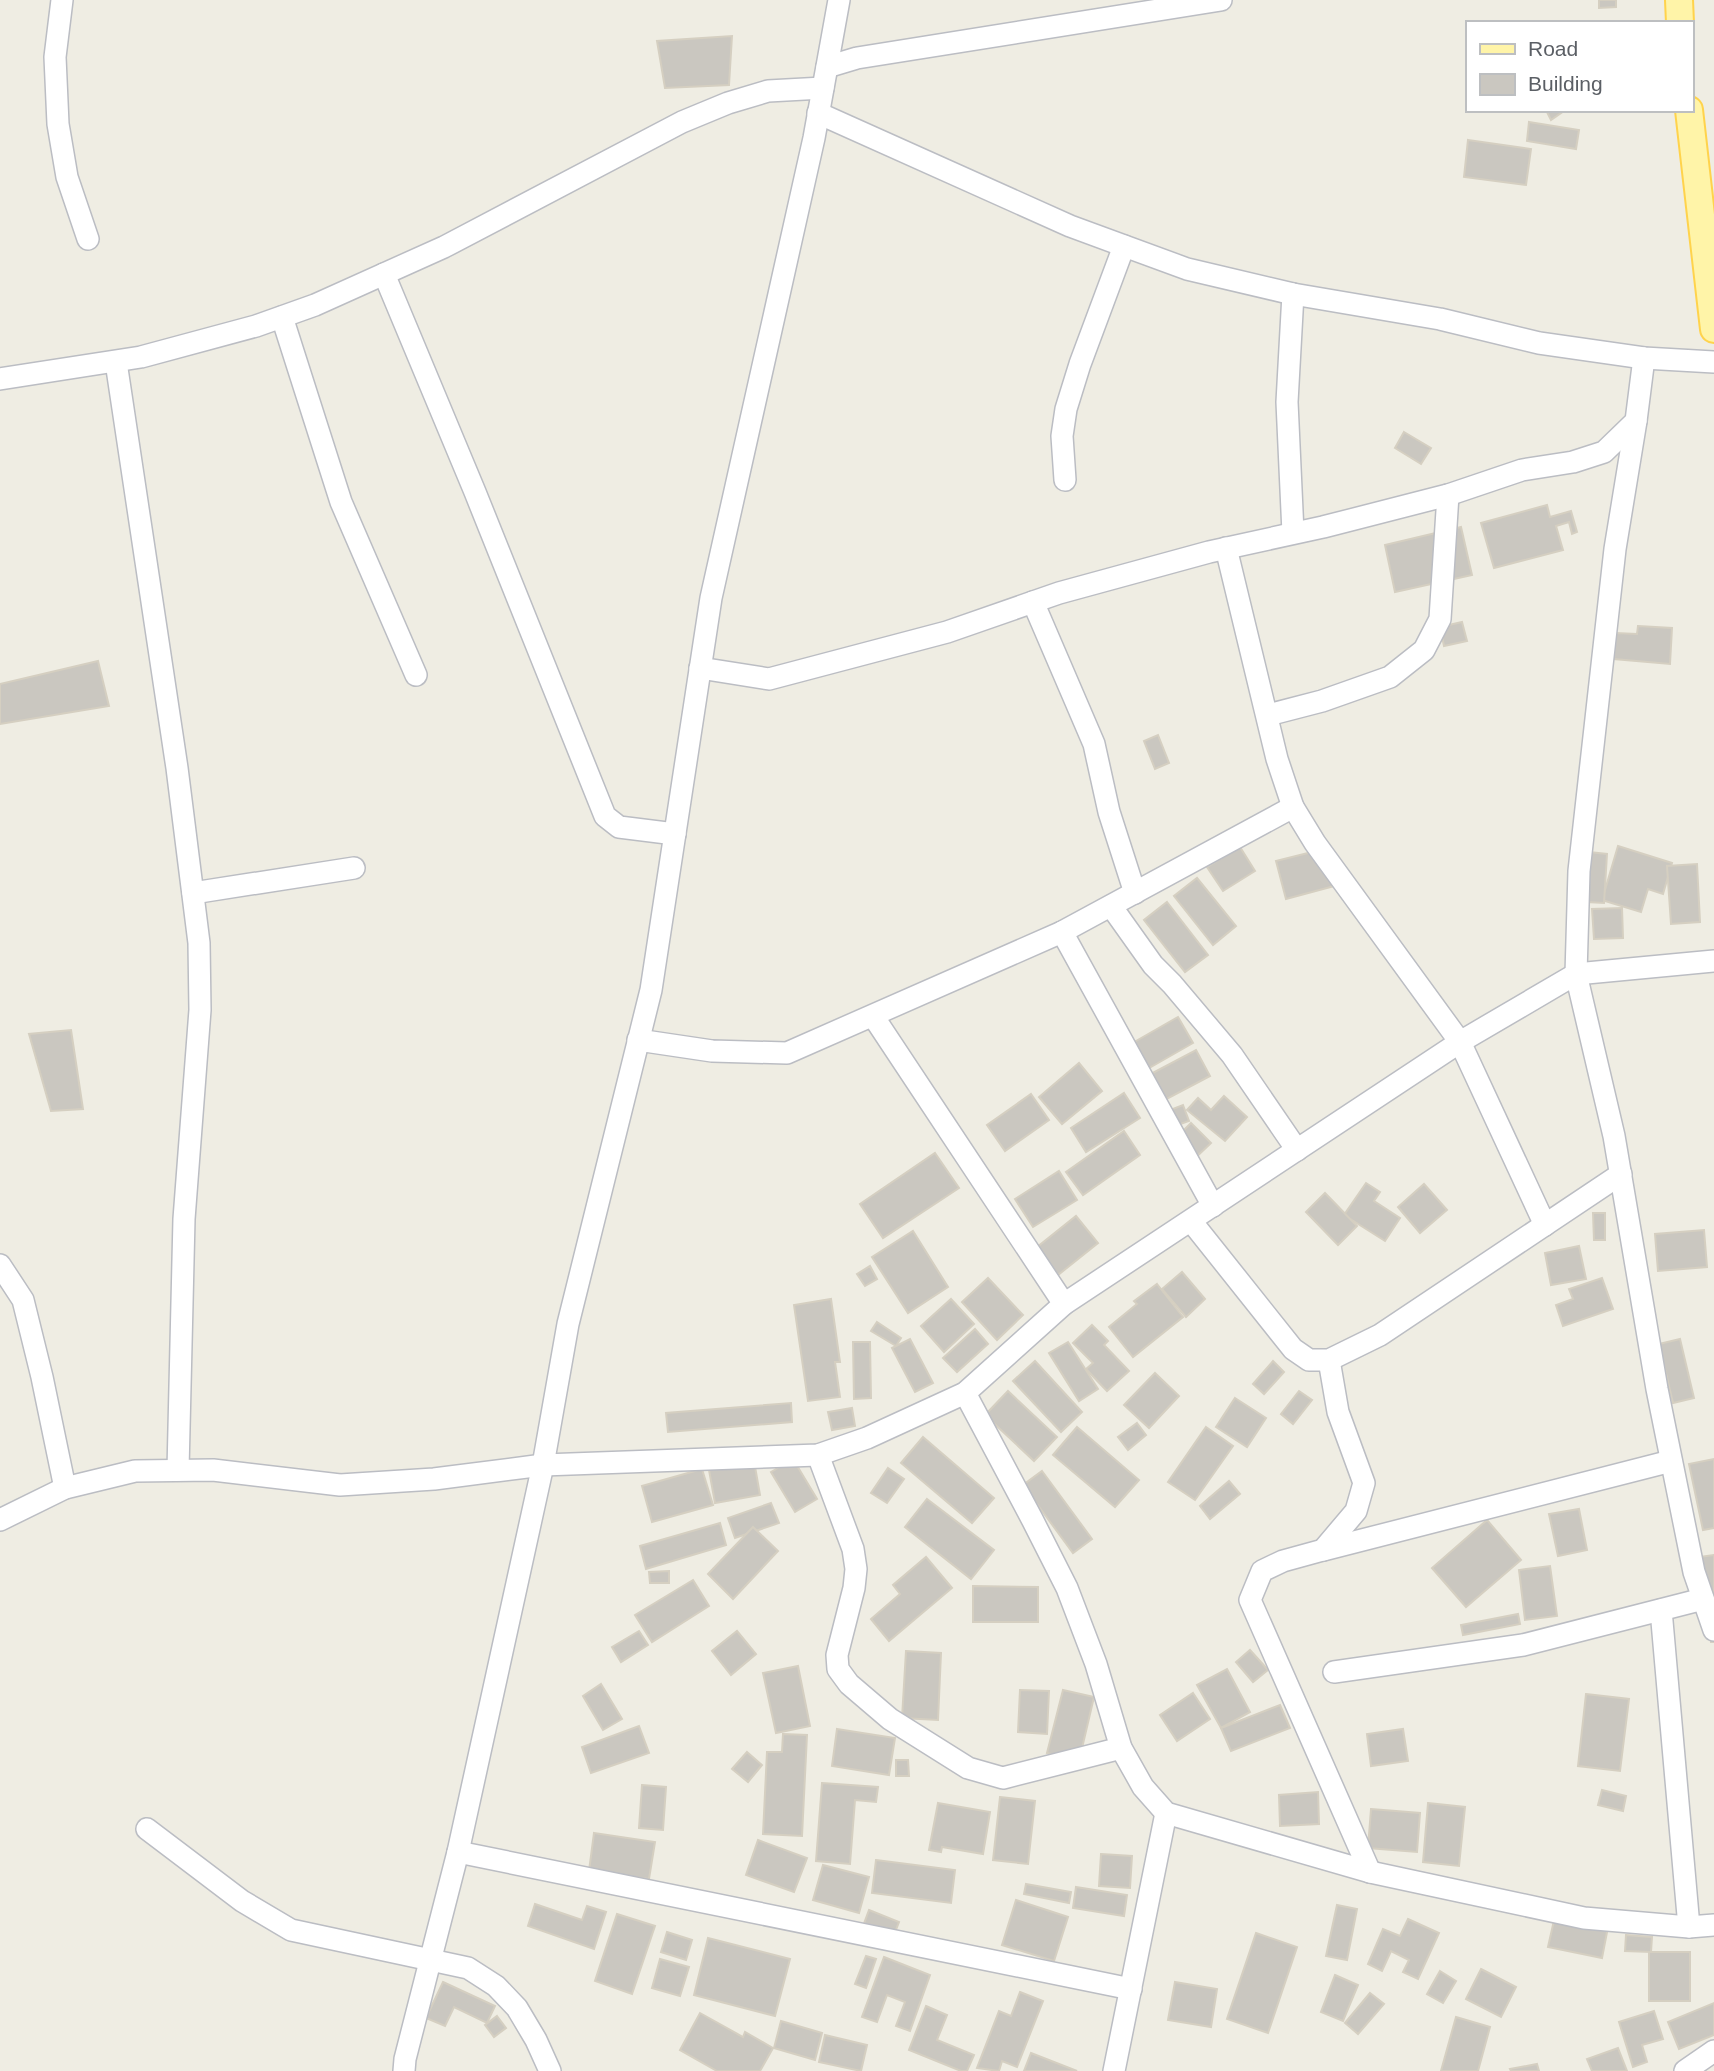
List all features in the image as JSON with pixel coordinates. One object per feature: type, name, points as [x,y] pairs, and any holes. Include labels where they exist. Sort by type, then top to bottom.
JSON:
[{"type":"main road","points":[[1678,0],[1681,21]]},
{"type":"main road","points":[[1689,112],[1714,329]]},
{"type":"street","points":[[62,0],[55,57],[58,124],[67,177],[88,239]]},
{"type":"street","points":[[404,2071],[458,1852],[543,1465],[568,1324],[651,990],[711,597],[818,113],[839,0]]},
{"type":"street","points":[[0,379],[116,362],[202,341],[315,305],[444,247],[682,122],[728,103],[825,78],[857,58],[1221,0]]},
{"type":"street","points":[[818,113],[1070,226],[1187,269],[1293,294],[1440,319],[1539,343],[1644,358],[1714,362]]},
{"type":"street","points":[[1065,480],[1062,436],[1066,409],[1124,246]]},
{"type":"street","points":[[384,274],[475,492],[604,816],[619,827],[675,834]]},
{"type":"street","points":[[1293,294],[1287,402],[1293,533]]},
{"type":"street","points":[[282,317],[341,502],[416,675]]},
{"type":"street","points":[[1644,358],[1615,549],[1579,871],[1576,974],[1614,1136],[1657,1389],[1694,1572],[1714,1630]]},
{"type":"street","points":[[116,362],[175,754],[198,943],[200,1010],[184,1219],[178,1470]]},
{"type":"street","points":[[700,668],[769,679],[947,632],[1033,602],[1226,548],[1448,495],[1522,470],[1573,462],[1604,452],[1636,421]]},
{"type":"street","points":[[1268,715],[1322,701],[1390,677],[1424,650],[1440,619],[1448,495]]},
{"type":"street","points":[[1226,548],[1277,759],[1293,807],[1315,843],[1460,1042],[1545,1225]]},
{"type":"street","points":[[1033,602],[1094,744],[1109,812],[1135,893]]},
{"type":"street","points":[[638,1040],[712,1051],[787,1053],[1062,932],[1293,807]]},
{"type":"street","points":[[193,893],[354,868]]},
{"type":"street","points":[[1111,906],[1153,965],[1232,1055],[1297,1150]]},
{"type":"street","points":[[1062,932],[1213,1206]]},
{"type":"street","points":[[0,1520],[65,1488],[135,1471],[213,1470],[340,1485],[434,1479],[543,1465],[818,1455],[867,1438],[965,1393],[1064,1304],[1460,1042],[1576,974],[1714,961]]},
{"type":"street","points":[[873,1016],[1064,1304]]},
{"type":"street","points":[[1191,1221],[1293,1349],[1309,1360],[1329,1360],[1380,1335],[1621,1174]]},
{"type":"street","points":[[0,1265],[23,1300],[43,1377],[65,1488]]},
{"type":"street","points":[[1322,1550],[1356,1511],[1364,1483],[1338,1412],[1329,1360]]},
{"type":"street","points":[[965,1393],[1067,1588],[1096,1664],[1121,1748],[1143,1787],[1166,1812],[1370,1872],[1584,1918],[1689,1927],[1714,1925]]},
{"type":"street","points":[[818,1455],[853,1549],[856,1569],[854,1588],[837,1655],[838,1669],[849,1684],[890,1719],[968,1768],[1003,1778],[1121,1748]]},
{"type":"street","points":[[1370,1872],[1250,1601],[1262,1571],[1322,1550],[1671,1461]]},
{"type":"street","points":[[1334,1672],[1523,1645],[1703,1599]]},
{"type":"street","points":[[1661,1610],[1689,1927]]},
{"type":"street","points":[[1114,2071],[1166,1812]]},
{"type":"street","points":[[147,1829],[242,1901],[291,1930],[468,1968],[496,1986],[517,2008],[550,2071]]},
{"type":"street","points":[[458,1852],[1131,1989]]},
{"type":"street","points":[[1685,2071],[1714,2052]]},
{"type":"building","points":[[1599,0],[1616,0],[1616,7],[1599,8]]},
{"type":"building","points":[[732,36],[729,85],[665,88],[657,41]]},
{"type":"building","points":[[1547,112],[1563,112],[1551,120]]},
{"type":"building","points":[[1529,122],[1579,130],[1576,149],[1527,141]]},
{"type":"building","points":[[1468,140],[1531,149],[1526,185],[1464,177]]},
{"type":"building","points":[[1404,432],[1431,448],[1421,464],[1395,448]]},
{"type":"building","points":[[1547,505],[1550,517],[1571,511],[1577,532],[1572,534],[1569,522],[1556,526],[1563,550],[1494,568],[1481,523]]},
{"type":"building","points":[[1461,527],[1472,575],[1395,592],[1385,545]]},
{"type":"building","points":[[1462,622],[1467,641],[1444,646],[1440,627]]},
{"type":"building","points":[[1638,626],[1672,628],[1670,664],[1614,659],[1616,633],[1637,634]]},
{"type":"building","points":[[98,661],[109,706],[0,724],[0,684]]},
{"type":"building","points":[[1158,735],[1169,763],[1155,769],[1144,741]]},
{"type":"building","points":[[1618,846],[1672,863],[1663,894],[1648,889],[1641,912],[1602,900]]},
{"type":"building","points":[[1240,847],[1255,871],[1223,891],[1207,867]]},
{"type":"building","points":[[1328,848],[1338,885],[1286,899],[1276,861]]},
{"type":"building","points":[[1589,852],[1607,854],[1604,903],[1587,902]]},
{"type":"building","points":[[1697,864],[1700,922],[1671,924],[1667,866]]},
{"type":"building","points":[[1197,878],[1236,926],[1213,945],[1174,896]]},
{"type":"building","points":[[1167,902],[1208,955],[1185,972],[1144,920]]},
{"type":"building","points":[[1622,908],[1623,938],[1594,939],[1592,909]]},
{"type":"building","points":[[1178,1017],[1193,1043],[1144,1071],[1129,1045]]},
{"type":"building","points":[[71,1030],[83,1109],[51,1111],[29,1034]]},
{"type":"building","points":[[1196,1050],[1210,1076],[1161,1102],[1147,1076]]},
{"type":"building","points":[[1079,1063],[1102,1091],[1062,1124],[1039,1097]]},
{"type":"building","points":[[1124,1093],[1140,1118],[1086,1152],[1071,1128]]},
{"type":"building","points":[[1031,1094],[1049,1120],[1005,1151],[987,1125]]},
{"type":"building","points":[[1224,1096],[1247,1117],[1225,1141],[1187,1110],[1198,1098],[1211,1110]]},
{"type":"building","points":[[1183,1105],[1189,1121],[1175,1126],[1170,1110]]},
{"type":"building","points":[[1191,1123],[1211,1143],[1192,1161],[1173,1141]]},
{"type":"building","points":[[1124,1131],[1140,1155],[1083,1195],[1066,1172]]},
{"type":"building","points":[[935,1153],[959,1188],[883,1238],[860,1204]]},
{"type":"building","points":[[1059,1171],[1077,1200],[1033,1227],[1015,1199]]},
{"type":"building","points":[[1366,1183],[1380,1192],[1374,1201],[1400,1218],[1385,1241],[1344,1215]]},
{"type":"building","points":[[1424,1184],[1447,1210],[1420,1233],[1398,1207]]},
{"type":"building","points":[[1325,1193],[1357,1226],[1338,1245],[1306,1212]]},
{"type":"building","points":[[1593,1213],[1605,1213],[1605,1240],[1594,1240]]},
{"type":"building","points":[[1076,1216],[1098,1243],[1058,1275],[1036,1248]]},
{"type":"building","points":[[1704,1230],[1707,1267],[1658,1271],[1655,1234]]},
{"type":"building","points":[[913,1231],[948,1287],[908,1313],[872,1257]]},
{"type":"building","points":[[1579,1246],[1586,1279],[1551,1285],[1545,1253]]},
{"type":"building","points":[[870,1266],[877,1279],[865,1286],[857,1274]]},
{"type":"building","points":[[1182,1272],[1205,1299],[1186,1317],[1162,1289]]},
{"type":"building","points":[[988,1278],[1023,1315],[997,1340],[962,1302]]},
{"type":"building","points":[[1602,1278],[1613,1309],[1563,1326],[1556,1305],[1573,1299],[1569,1289]]},
{"type":"building","points":[[1157,1284],[1183,1317],[1133,1357],[1109,1327],[1137,1304],[1134,1301]]},
{"type":"building","points":[[831,1299],[840,1362],[835,1362],[840,1397],[808,1401],[794,1305]]},
{"type":"building","points":[[951,1299],[974,1324],[944,1352],[921,1326]]},
{"type":"building","points":[[877,1322],[901,1338],[896,1346],[871,1331]]},
{"type":"building","points":[[1092,1325],[1108,1341],[1104,1345],[1129,1371],[1107,1391],[1086,1369],[1093,1363],[1073,1343]]},
{"type":"building","points":[[975,1329],[988,1344],[957,1372],[943,1358]]},
{"type":"building","points":[[910,1339],[933,1383],[915,1392],[892,1348]]},
{"type":"building","points":[[1680,1339],[1694,1398],[1673,1403],[1659,1344]]},
{"type":"building","points":[[853,1342],[870,1342],[871,1398],[854,1399]]},
{"type":"building","points":[[1068,1342],[1098,1389],[1079,1401],[1049,1353]]},
{"type":"building","points":[[1035,1361],[1082,1412],[1061,1432],[1013,1381]]},
{"type":"building","points":[[1273,1361],[1284,1372],[1264,1394],[1253,1384]]},
{"type":"building","points":[[1155,1373],[1179,1396],[1149,1428],[1124,1405]]},
{"type":"building","points":[[1008,1391],[1057,1437],[1034,1461],[985,1415]]},
{"type":"building","points":[[1299,1391],[1312,1400],[1293,1424],[1281,1414]]},
{"type":"building","points":[[1235,1398],[1266,1418],[1247,1447],[1216,1427]]},
{"type":"building","points":[[791,1403],[792,1422],[668,1432],[666,1413]]},
{"type":"building","points":[[852,1408],[855,1426],[832,1430],[828,1412]]},
{"type":"building","points":[[1137,1423],[1146,1435],[1128,1450],[1118,1437]]},
{"type":"building","points":[[1077,1427],[1139,1480],[1115,1507],[1053,1455]]},
{"type":"building","points":[[1206,1427],[1233,1446],[1195,1500],[1168,1482]]},
{"type":"building","points":[[923,1437],[994,1498],[972,1523],[901,1463]]},
{"type":"building","points":[[793,1459],[817,1499],[795,1512],[771,1472]]},
{"type":"building","points":[[1714,1459],[1714,1528],[1703,1530],[1689,1464]]},
{"type":"building","points":[[754,1461],[760,1495],[715,1503],[709,1470]]},
{"type":"building","points":[[888,1468],[904,1479],[887,1503],[871,1493]]},
{"type":"building","points":[[702,1469],[713,1505],[652,1522],[642,1486]]},
{"type":"building","points":[[1042,1471],[1092,1539],[1073,1553],[1023,1485]]},
{"type":"building","points":[[1229,1481],[1240,1494],[1210,1519],[1200,1506]]},
{"type":"building","points":[[927,1499],[994,1550],[971,1579],[905,1527]]},
{"type":"building","points":[[771,1503],[779,1523],[735,1538],[728,1518]]},
{"type":"building","points":[[1579,1509],[1587,1550],[1558,1556],[1549,1514]]},
{"type":"building","points":[[1487,1520],[1521,1560],[1466,1607],[1432,1568]]},
{"type":"building","points":[[720,1523],[726,1545],[646,1569],[640,1546]]},
{"type":"building","points":[[753,1527],[778,1551],[733,1599],[708,1574]]},
{"type":"building","points":[[1714,1555],[1714,1642],[1711,1642],[1699,1557]]},
{"type":"building","points":[[926,1557],[952,1588],[889,1641],[871,1619],[900,1594],[893,1585]]},
{"type":"building","points":[[1550,1566],[1557,1616],[1525,1620],[1519,1570]]},
{"type":"building","points":[[669,1571],[669,1583],[650,1583],[649,1572]]},
{"type":"building","points":[[693,1580],[709,1606],[652,1642],[635,1615]]},
{"type":"building","points":[[973,1586],[1038,1587],[1038,1622],[973,1622]]},
{"type":"building","points":[[1518,1614],[1520,1624],[1463,1635],[1461,1625]]},
{"type":"building","points":[[639,1631],[648,1645],[621,1662],[612,1647]]},
{"type":"building","points":[[737,1631],[756,1654],[731,1675],[712,1651]]},
{"type":"building","points":[[1250,1650],[1268,1670],[1253,1682],[1236,1662]]},
{"type":"building","points":[[906,1651],[941,1653],[938,1720],[902,1718]]},
{"type":"building","points":[[798,1666],[810,1726],[776,1733],[763,1673]]},
{"type":"building","points":[[1227,1669],[1250,1712],[1221,1728],[1197,1685]]},
{"type":"building","points":[[601,1684],[622,1719],[603,1730],[583,1696]]},
{"type":"building","points":[[1020,1690],[1049,1691],[1047,1734],[1018,1732]]},
{"type":"building","points":[[1063,1690],[1094,1697],[1079,1761],[1047,1753]]},
{"type":"building","points":[[1193,1693],[1210,1719],[1177,1741],[1160,1715]]},
{"type":"building","points":[[1586,1694],[1629,1699],[1620,1771],[1578,1766]]},
{"type":"building","points":[[1280,1705],[1290,1728],[1231,1751],[1221,1728]]},
{"type":"building","points":[[639,1726],[649,1753],[591,1773],[582,1747]]},
{"type":"building","points":[[837,1729],[895,1738],[889,1775],[832,1766]]},
{"type":"building","points":[[1403,1729],[1408,1761],[1371,1766],[1367,1734]]},
{"type":"building","points":[[783,1734],[807,1735],[802,1836],[763,1834],[767,1752],[782,1752]]},
{"type":"building","points":[[747,1752],[762,1765],[748,1782],[732,1769]]},
{"type":"building","points":[[896,1760],[908,1760],[909,1776],[896,1776]]},
{"type":"building","points":[[822,1783],[878,1787],[876,1802],[855,1800],[850,1864],[816,1861]]},
{"type":"building","points":[[642,1785],[666,1787],[663,1830],[639,1828]]},
{"type":"building","points":[[1602,1790],[1626,1796],[1623,1811],[1598,1805]]},
{"type":"building","points":[[1318,1792],[1319,1824],[1280,1826],[1279,1795]]},
{"type":"building","points":[[1000,1797],[1035,1801],[1028,1864],[993,1860]]},
{"type":"building","points":[[938,1803],[990,1812],[983,1854],[942,1847],[941,1852],[929,1850]]},
{"type":"building","points":[[1428,1803],[1465,1807],[1459,1866],[1423,1862]]},
{"type":"building","points":[[1371,1809],[1420,1813],[1417,1852],[1368,1848]]},
{"type":"building","points":[[594,1833],[655,1842],[649,1879],[589,1871]]},
{"type":"building","points":[[758,1840],[807,1858],[794,1892],[746,1875]]},
{"type":"building","points":[[1101,1854],[1132,1856],[1130,1888],[1099,1886]]},
{"type":"building","points":[[876,1860],[955,1870],[951,1903],[872,1893]]},
{"type":"building","points":[[823,1865],[869,1877],[859,1913],[813,1900]]},
{"type":"building","points":[[1026,1884],[1071,1892],[1069,1903],[1024,1894]]},
{"type":"building","points":[[1076,1887],[1127,1895],[1124,1916],[1073,1908]]},
{"type":"building","points":[[1016,1900],[1068,1917],[1054,1961],[1002,1945]]},
{"type":"building","points":[[535,1904],[582,1920],[587,1906],[606,1912],[594,1949],[528,1926]]},
{"type":"building","points":[[1337,1905],[1357,1909],[1347,1960],[1326,1956]]},
{"type":"building","points":[[869,1910],[899,1922],[892,1940],[862,1929]]},
{"type":"building","points":[[617,1914],[655,1926],[632,1994],[595,1981]]},
{"type":"building","points":[[1555,1916],[1608,1927],[1602,1958],[1548,1947]]},
{"type":"building","points":[[1408,1919],[1439,1933],[1418,1979],[1403,1972],[1409,1960],[1391,1951],[1382,1971],[1368,1964],[1383,1929],[1400,1936]]},
{"type":"building","points":[[667,1932],[692,1940],[686,1960],[661,1952]]},
{"type":"building","points":[[1256,1933],[1297,1947],[1268,2033],[1227,2019]]},
{"type":"building","points":[[1626,1935],[1652,1937],[1651,1952],[1625,1951]]},
{"type":"building","points":[[708,1938],[790,1959],[775,2016],[694,1995]]},
{"type":"building","points":[[1649,1952],[1690,1952],[1690,2001],[1649,2001]]},
{"type":"building","points":[[866,1956],[876,1959],[866,1988],[855,1984]]},
{"type":"building","points":[[884,1957],[930,1975],[910,2031],[896,2026],[905,2002],[887,1995],[877,2022],[862,2017]]},
{"type":"building","points":[[660,1959],[689,1967],[680,1996],[652,1988]]},
{"type":"building","points":[[1481,1969],[1516,1987],[1501,2017],[1466,1999]]},
{"type":"building","points":[[1440,1971],[1456,1981],[1443,2003],[1427,1994]]},
{"type":"building","points":[[1335,1975],[1358,1985],[1343,2021],[1321,2012]]},
{"type":"building","points":[[443,1982],[495,2006],[487,2023],[454,2007],[445,2026],[426,2018]]},
{"type":"building","points":[[1175,1982],[1217,1989],[1211,2027],[1168,2020]]},
{"type":"building","points":[[1020,1992],[1043,2001],[1017,2067],[1002,2061],[999,2071],[977,2068],[999,2011],[1011,2016]]},
{"type":"building","points":[[1370,1993],[1384,2004],[1358,2034],[1345,2023]]},
{"type":"building","points":[[1714,2003],[1714,2035],[1679,2049],[1668,2022]]},
{"type":"building","points":[[926,2006],[947,2015],[937,2040],[974,2055],[967,2071],[909,2050]]},
{"type":"building","points":[[1654,2011],[1663,2039],[1642,2045],[1647,2062],[1633,2067],[1619,2022]]},
{"type":"building","points":[[700,2013],[743,2037],[745,2032],[773,2048],[760,2071],[717,2071],[680,2050]]},
{"type":"building","points":[[497,2016],[506,2028],[494,2037],[485,2025]]},
{"type":"building","points":[[1456,2017],[1490,2027],[1478,2071],[1441,2071]]},
{"type":"building","points":[[781,2021],[822,2033],[815,2060],[774,2048]]},
{"type":"building","points":[[825,2035],[867,2045],[861,2071],[819,2062]]},
{"type":"building","points":[[1618,2048],[1627,2071],[1592,2071],[1587,2059]]},
{"type":"building","points":[[1031,2053],[1077,2071],[1024,2071]]},
{"type":"building","points":[[1537,2064],[1539,2071],[1510,2069]]}]
